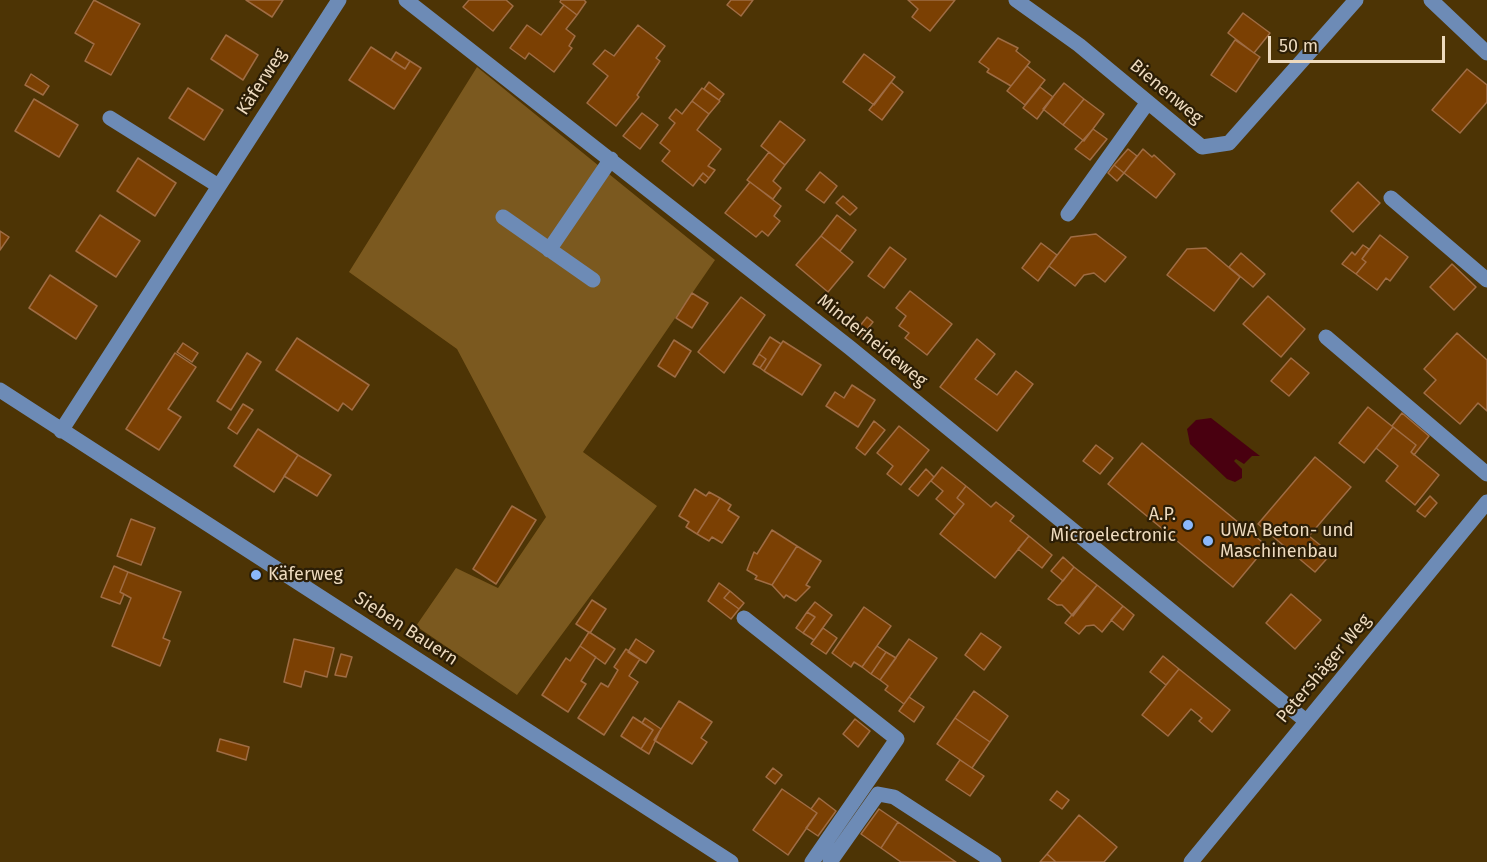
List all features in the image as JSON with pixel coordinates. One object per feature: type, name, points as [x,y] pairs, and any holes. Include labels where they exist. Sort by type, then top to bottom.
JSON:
[{"type":"street","name":"Käferweg","points":[[61,431],[217,185],[339,0]]},
{"type":"street","name":"Minderheideweg","points":[[406,0],[849,347],[1306,721]]},
{"type":"street","name":"Bienenweg","points":[[1016,0],[1080,45],[1202,147],[1229,143],[1356,0]]},
{"type":"street","points":[[1431,0],[1487,53]]},
{"type":"street","points":[[1068,214],[1148,102]]},
{"type":"street","points":[[110,118],[217,185]]},
{"type":"street","points":[[549,250],[611,159]]},
{"type":"street","points":[[1391,198],[1487,280]]},
{"type":"street","points":[[503,217],[593,280]]},
{"type":"street","points":[[1326,337],[1487,474]]},
{"type":"street","name":"Sieben Bauern","points":[[0,390],[731,862]]},
{"type":"street","name":"Petershäger Weg","points":[[1191,862],[1487,502]]},
{"type":"street","points":[[744,618],[897,739],[812,862]]},
{"type":"street","points":[[830,862],[878,794],[894,797],[994,862]]},
{"type":"shaded area","points":[[477,67],[715,260],[583,452],[657,506],[517,695],[416,626],[456,568],[498,588],[546,517],[457,349],[349,272]]},
{"type":"shaded area","points":[[1211,418],[1260,456],[1252,456],[1244,464],[1236,459],[1234,461],[1242,469],[1242,478],[1235,482],[1227,479],[1190,444],[1187,429],[1196,420]]},
{"type":"building","points":[[94,0],[140,24],[111,75],[85,61],[94,44],[75,33]]},
{"type":"building","points":[[246,0],[283,0],[272,17]]},
{"type":"building","points":[[469,0],[506,0],[513,6],[493,31],[463,7]]},
{"type":"building","points":[[561,0],[584,0],[586,2],[577,15],[560,2]]},
{"type":"building","points":[[731,0],[753,0],[741,16],[727,5]]},
{"type":"building","points":[[908,0],[955,0],[930,31],[912,17],[918,9]]},
{"type":"building","points":[[564,5],[577,15],[566,29],[575,36],[569,46],[572,48],[554,72],[529,53],[525,59],[510,48],[527,25],[541,35]]},
{"type":"building","points":[[1243,13],[1270,33],[1254,53],[1228,33]]},
{"type":"building","points":[[638,25],[665,46],[656,58],[660,61],[637,95],[639,97],[616,126],[587,103],[608,76],[593,64],[605,50],[614,56]]},
{"type":"building","points":[[226,35],[258,55],[243,80],[211,59]]},
{"type":"building","points":[[998,38],[1018,48],[1016,51],[1030,62],[1011,86],[987,72],[989,69],[979,62]]},
{"type":"building","points":[[1235,40],[1260,57],[1236,92],[1211,75]]},
{"type":"building","points":[[371,47],[405,69],[410,61],[421,68],[394,109],[349,80]]},
{"type":"building","points":[[396,52],[410,61],[405,69],[391,60]]},
{"type":"building","points":[[864,54],[895,77],[874,105],[843,82]]},
{"type":"building","points":[[1027,66],[1045,80],[1025,105],[1007,91]]},
{"type":"building","points":[[1467,69],[1487,85],[1487,102],[1460,133],[1432,110]]},
{"type":"building","points":[[31,74],[49,86],[43,95],[25,85]]},
{"type":"building","points":[[709,82],[724,94],[719,100],[704,89]]},
{"type":"building","points":[[891,82],[903,92],[882,120],[869,110]]},
{"type":"building","points":[[1064,83],[1084,99],[1063,125],[1043,109]]},
{"type":"building","points":[[1040,87],[1053,97],[1037,119],[1023,108]]},
{"type":"building","points":[[188,88],[223,110],[204,140],[169,118]]},
{"type":"building","points":[[702,88],[720,101],[709,114],[692,101]]},
{"type":"building","points":[[34,99],[78,125],[59,157],[15,131]]},
{"type":"building","points":[[1084,99],[1104,114],[1084,141],[1063,125]]},
{"type":"building","points":[[692,101],[709,114],[697,130],[721,149],[708,166],[715,170],[709,178],[703,173],[693,186],[662,161],[670,151],[660,143],[675,123],[669,118],[676,109],[682,114]]},
{"type":"building","points":[[642,113],[658,125],[640,149],[623,136]]},
{"type":"building","points":[[780,121],[805,140],[785,165],[761,146]]},
{"type":"building","points":[[1093,129],[1107,139],[1090,160],[1075,149]]},
{"type":"building","points":[[1128,149],[1137,156],[1124,173],[1114,165]]},
{"type":"building","points":[[1143,149],[1152,157],[1154,155],[1175,174],[1156,198],[1124,173]]},
{"type":"building","points":[[769,152],[785,165],[773,181],[781,188],[773,199],[747,180]]},
{"type":"building","points":[[138,158],[176,183],[155,216],[117,191]]},
{"type":"building","points":[[1114,165],[1124,173],[1117,181],[1108,173]]},
{"type":"building","points":[[820,172],[837,186],[824,203],[806,190]]},
{"type":"building","points":[[703,173],[709,178],[705,183],[699,178]]},
{"type":"building","points":[[750,182],[781,206],[774,216],[780,221],[768,236],[762,231],[756,237],[725,213]]},
{"type":"building","points":[[1358,182],[1380,203],[1353,232],[1331,211]]},
{"type":"building","points":[[843,196],[857,208],[850,215],[836,203]]},
{"type":"building","points":[[100,215],[140,241],[116,277],[76,251]]},
{"type":"building","points":[[837,215],[856,230],[840,251],[821,236]]},
{"type":"building","points":[[0,231],[9,237],[0,250]]},
{"type":"building","points":[[1096,234],[1126,257],[1105,282],[1094,273],[1084,275],[1075,286],[1049,266],[1071,237]]},
{"type":"building","points":[[1380,235],[1408,257],[1390,281],[1386,278],[1377,290],[1356,274],[1366,262],[1362,259]]},
{"type":"building","points":[[821,236],[853,262],[828,292],[796,265]]},
{"type":"building","points":[[1041,243],[1057,255],[1038,281],[1022,268]]},
{"type":"building","points":[[1363,245],[1369,249],[1362,259],[1366,262],[1356,274],[1342,264],[1352,252],[1355,255]]},
{"type":"building","points":[[890,247],[906,259],[884,288],[868,276]]},
{"type":"building","points":[[1206,248],[1240,277],[1214,311],[1167,275],[1187,249]]},
{"type":"building","points":[[1241,253],[1265,274],[1253,287],[1229,267]]},
{"type":"building","points":[[1452,264],[1476,287],[1454,310],[1430,287]]},
{"type":"building","points":[[50,275],[97,306],[76,339],[29,308]]},
{"type":"building","points":[[910,291],[952,324],[927,355],[905,338],[909,333],[899,326],[906,316],[896,308]]},
{"type":"building","points":[[692,293],[708,303],[692,328],[676,318]]},
{"type":"building","points":[[1268,296],[1305,329],[1281,357],[1243,324]]},
{"type":"building","points":[[741,297],[765,315],[724,373],[698,352]]},
{"type":"building","points":[[867,317],[873,322],[861,337],[855,332]]},
{"type":"building","points":[[1457,333],[1487,360],[1487,411],[1478,403],[1460,424],[1424,393],[1436,380],[1424,369]]},
{"type":"building","points":[[770,337],[781,344],[764,371],[760,368],[766,359],[759,354]]},
{"type":"building","points":[[297,338],[369,385],[352,410],[343,403],[338,411],[276,370]]},
{"type":"building","points":[[977,339],[995,354],[975,379],[997,395],[1016,371],[1033,384],[997,431],[940,387]]},
{"type":"building","points":[[674,340],[691,351],[675,377],[658,366]]},
{"type":"building","points":[[783,341],[821,365],[802,395],[764,371]]},
{"type":"building","points":[[183,343],[198,353],[192,362],[177,352]]},
{"type":"building","points":[[175,353],[196,367],[168,409],[181,417],[159,450],[126,429]]},
{"type":"building","points":[[247,353],[261,362],[231,410],[217,401]]},
{"type":"building","points":[[759,354],[766,359],[760,368],[753,364]]},
{"type":"building","points":[[1291,358],[1309,373],[1289,396],[1271,381]]},
{"type":"building","points":[[852,385],[875,400],[858,427],[826,406],[835,392],[844,398]]},
{"type":"building","points":[[243,404],[253,410],[237,434],[228,428]]},
{"type":"building","points":[[1368,407],[1393,427],[1364,463],[1339,443]]},
{"type":"building","points":[[1402,413],[1429,436],[1414,455],[1411,452],[1416,445],[1392,426]]},
{"type":"building","points":[[874,421],[885,430],[865,455],[856,448]]},
{"type":"building","points":[[899,426],[929,450],[901,485],[887,474],[893,466],[877,453]]},
{"type":"building","points":[[1393,427],[1416,445],[1411,452],[1439,475],[1415,505],[1386,481],[1398,466],[1376,448]]},
{"type":"building","points":[[258,429],[298,455],[274,492],[234,466]]},
{"type":"building","points":[[1142,443],[1267,546],[1233,587],[1108,484]]},
{"type":"building","points":[[1096,445],[1113,458],[1100,474],[1083,461]]},
{"type":"building","points":[[298,455],[331,475],[317,496],[284,476]]},
{"type":"building","points":[[1315,457],[1351,487],[1309,536],[1331,554],[1315,572],[1258,524]]},
{"type":"building","points":[[942,467],[966,486],[957,498],[964,504],[955,515],[936,499],[943,491],[931,481]]},
{"type":"building","points":[[926,469],[934,477],[918,496],[909,489]]},
{"type":"building","points":[[966,486],[991,507],[996,502],[1014,516],[1010,521],[1029,536],[995,578],[940,534],[964,504],[957,498]]},
{"type":"building","points":[[695,489],[706,496],[709,492],[720,498],[697,534],[686,527],[689,522],[679,516]]},
{"type":"building","points":[[1430,496],[1437,503],[1425,517],[1417,511]]},
{"type":"building","points":[[720,498],[731,505],[728,510],[739,517],[722,543],[712,537],[709,541],[697,534]]},
{"type":"building","points":[[512,506],[536,520],[496,584],[473,569]]},
{"type":"building","points":[[131,519],[155,528],[141,565],[117,556]]},
{"type":"building","points":[[772,530],[797,546],[772,585],[755,579],[757,576],[747,570],[754,552],[757,554]]},
{"type":"building","points":[[1029,536],[1052,555],[1042,568],[1018,549]]},
{"type":"building","points":[[797,546],[821,561],[806,585],[810,587],[796,601],[786,595],[784,598],[772,585]]},
{"type":"building","points":[[1063,557],[1074,567],[1063,581],[1051,571]]},
{"type":"building","points":[[114,566],[128,572],[120,592],[124,594],[120,604],[101,597]]},
{"type":"building","points":[[1074,567],[1097,585],[1073,616],[1062,605],[1057,605],[1048,599]]},
{"type":"building","points":[[128,572],[181,592],[163,638],[170,641],[160,666],[112,646],[131,598],[120,592]]},
{"type":"building","points":[[719,583],[730,591],[724,598],[739,609],[731,619],[708,601]]},
{"type":"building","points":[[1097,585],[1123,606],[1102,632],[1094,625],[1086,626],[1079,634],[1065,623]]},
{"type":"building","points":[[730,591],[744,603],[739,609],[724,598]]},
{"type":"building","points":[[1291,594],[1321,620],[1295,649],[1266,623]]},
{"type":"building","points":[[592,600],[606,609],[590,633],[576,624]]},
{"type":"building","points":[[815,602],[832,615],[814,640],[803,633],[815,617],[807,612]]},
{"type":"building","points":[[1123,606],[1134,615],[1123,630],[1111,620]]},
{"type":"building","points":[[864,607],[891,626],[862,667],[854,662],[851,667],[832,653]]},
{"type":"building","points":[[807,612],[815,617],[803,633],[796,628]]},
{"type":"building","points":[[823,628],[837,638],[826,654],[811,644]]},
{"type":"building","points":[[589,632],[615,649],[605,664],[580,646]]},
{"type":"building","points":[[981,633],[1001,647],[984,670],[965,655]]},
{"type":"building","points":[[294,639],[334,648],[327,677],[305,671],[301,687],[284,682]]},
{"type":"building","points":[[636,639],[654,651],[646,663],[628,652]]},
{"type":"building","points":[[909,639],[937,658],[904,704],[885,690],[888,686],[880,680]]},
{"type":"building","points":[[580,646],[596,657],[581,681],[586,684],[568,712],[542,695],[566,658],[570,661]]},
{"type":"building","points":[[877,646],[886,652],[871,674],[862,667]]},
{"type":"building","points":[[626,649],[640,659],[629,676],[638,682],[604,735],[578,718],[601,683],[608,687],[618,670],[614,667]]},
{"type":"building","points":[[886,652],[896,658],[880,680],[871,674]]},
{"type":"building","points":[[341,654],[352,657],[346,677],[335,675]]},
{"type":"building","points":[[1163,656],[1179,669],[1166,685],[1150,672]]},
{"type":"building","points":[[1179,669],[1230,710],[1212,732],[1199,721],[1202,718],[1191,709],[1168,736],[1142,715]]},
{"type":"building","points":[[974,691],[1008,716],[990,742],[955,718]]},
{"type":"building","points":[[909,697],[924,707],[914,722],[899,711]]},
{"type":"building","points":[[679,701],[712,722],[701,738],[707,742],[692,764],[654,740]]},
{"type":"building","points":[[633,717],[653,730],[641,749],[621,736]]},
{"type":"building","points":[[645,718],[661,729],[649,754],[641,749],[653,730],[642,723]]},
{"type":"building","points":[[955,718],[990,742],[972,768],[937,744]]},
{"type":"building","points":[[855,719],[870,731],[858,747],[843,734]]},
{"type":"building","points":[[220,739],[249,747],[246,760],[217,751]]},
{"type":"building","points":[[960,760],[984,776],[970,796],[946,780]]},
{"type":"building","points":[[773,768],[782,775],[775,784],[766,777]]},
{"type":"building","points":[[782,789],[817,813],[788,855],[753,830]]},
{"type":"building","points":[[1057,791],[1069,800],[1062,809],[1050,800]]},
{"type":"building","points":[[819,798],[836,811],[818,836],[806,828],[817,813],[811,809]]},
{"type":"building","points":[[879,809],[898,822],[881,848],[861,834]]},
{"type":"building","points":[[1079,815],[1117,847],[1104,862],[1056,862],[1047,854]]},
{"type":"building","points":[[898,822],[956,862],[901,862],[881,848]]},
{"type":"building","points":[[1047,854],[1056,862],[1040,862]]},
{"type":"place","name":"A.P. Microelectronic","points":[[1188,525]]},
{"type":"place","name":"UWA Beton- und Maschinenbau","points":[[1208,541]]},
{"type":"place","name":"Käferweg","points":[[256,575]]}]
